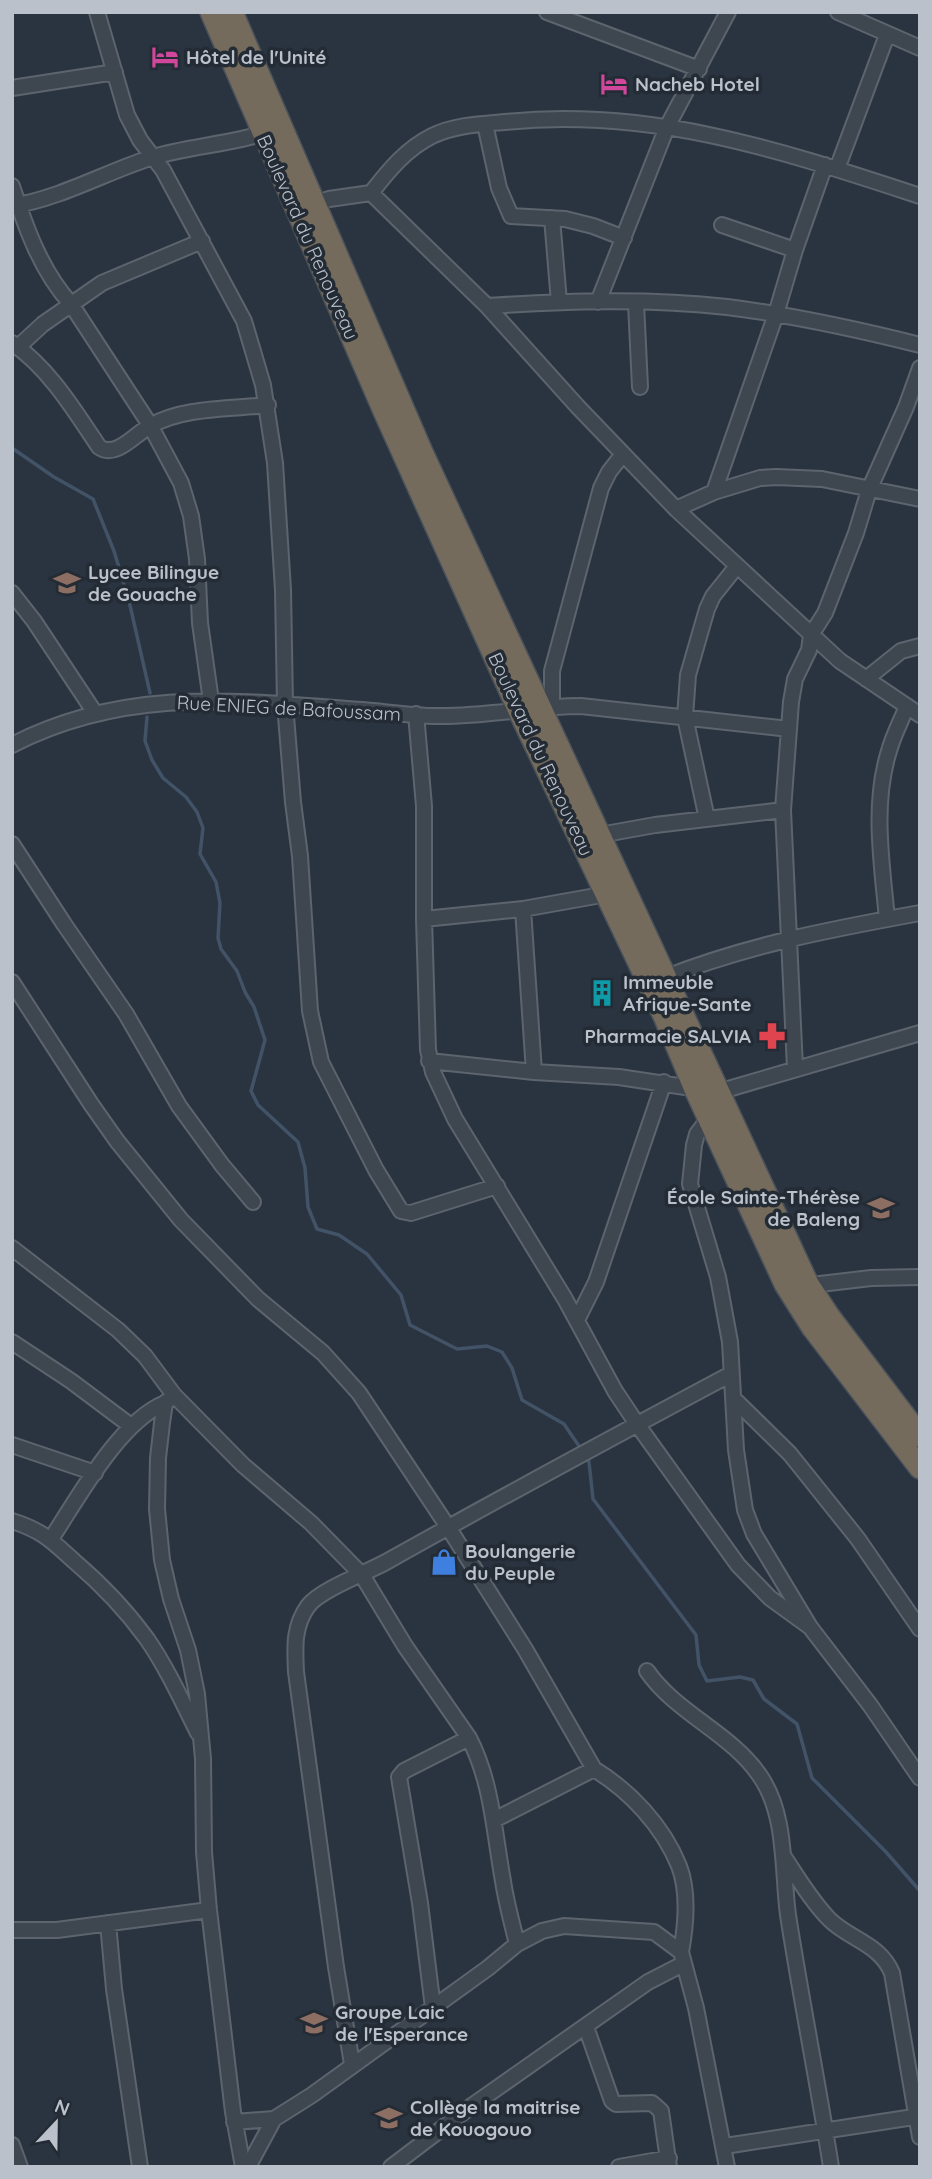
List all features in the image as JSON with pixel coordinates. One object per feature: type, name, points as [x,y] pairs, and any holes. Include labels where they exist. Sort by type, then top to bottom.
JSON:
[{"type":"highway","name":"Boulevard du Renouveau","points":[[211,12],[272,130],[392,407],[536,708],[591,838],[664,978],[798,1287],[890,1412],[920,1468]]},
{"type":"highway","name":"Boulevard du Renouveau","points":[[232,12],[272,130]]},
{"type":"highway","name":"Boulevard du Renouveau","points":[[591,838],[607,894],[694,1087],[718,1107]]},
{"type":"highway","name":"Boulevard du Renouveau","points":[[890,1412],[920,1436]]},
{"type":"street","points":[[97,12],[127,115],[163,170],[202,240],[250,336],[268,405],[275,463],[283,590],[285,704],[300,856],[310,1011],[321,1062],[376,1170],[401,1211],[411,1213],[497,1186]]},
{"type":"street","points":[[547,12],[699,69]]},
{"type":"street","points":[[598,302],[667,127],[728,12]]},
{"type":"street","points":[[838,12],[920,47]]},
{"type":"street","points":[[714,492],[776,314],[795,250],[887,35]]},
{"type":"street","points":[[12,88],[115,72]]},
{"type":"street","points":[[306,206],[329,199],[371,193],[391,167],[419,143],[455,128],[527,120],[592,118],[720,135],[920,196]]},
{"type":"street","points":[[485,124],[508,213],[516,218],[552,218],[593,226],[624,238]]},
{"type":"street","points":[[15,206],[54,196],[152,157],[272,130]]},
{"type":"street","points":[[12,186],[15,206],[41,261],[57,289],[71,304],[150,425],[181,483],[191,516],[197,559],[200,623],[211,701]]},
{"type":"street","points":[[371,193],[487,306],[677,509],[840,661],[920,715]]},
{"type":"street","points":[[552,218],[559,302]]},
{"type":"street","points":[[722,225],[795,250]]},
{"type":"street","points":[[202,240],[102,283],[15,345],[36,364],[63,396],[102,449],[114,450],[150,425],[178,415],[268,405]]},
{"type":"street","points":[[487,306],[559,302],[683,304],[776,314],[920,345]]},
{"type":"street","points":[[636,303],[640,387]]},
{"type":"street","points":[[795,1068],[783,810],[795,679],[809,650],[811,635],[825,613],[856,533],[869,490],[906,407],[920,368]]},
{"type":"street","points":[[536,708],[552,671],[604,479],[623,454]]},
{"type":"street","points":[[677,509],[714,492],[761,478],[776,477],[822,479],[920,499]]},
{"type":"street","points":[[707,819],[685,716],[688,676],[704,617],[713,596],[737,566]]},
{"type":"street","points":[[12,593],[34,621],[95,713]]},
{"type":"street","points":[[866,679],[901,652],[920,646]]},
{"type":"street","name":"Rue ENIEG de Bafoussam","points":[[12,745],[42,730],[95,713],[152,702],[285,704],[459,716],[581,706],[789,729]]},
{"type":"street","points":[[887,919],[881,852],[881,787],[889,751],[907,706]]},
{"type":"street","points":[[416,715],[424,806],[424,919],[429,1061],[455,1119],[578,1320],[615,1391],[637,1424],[738,1565],[770,1598],[810,1627]]},
{"type":"street","points":[[591,838],[783,810]]},
{"type":"street","points":[[12,844],[126,1014],[179,1106],[253,1202]]},
{"type":"street","points":[[424,919],[523,909],[607,894]]},
{"type":"street","points":[[523,909],[534,1072]]},
{"type":"street","points":[[664,978],[714,958],[790,939],[920,913]]},
{"type":"street","points":[[12,982],[91,1104],[161,1196],[230,1272],[323,1353],[359,1392],[525,1649],[593,1769],[625,1790],[666,1843],[679,1867],[684,1888],[686,1928],[682,1958],[696,2008],[727,2167]]},
{"type":"street","points":[[920,1033],[795,1068],[718,1107],[701,1127],[694,1145],[690,1184],[718,1278],[730,1342],[736,1450],[749,1522],[770,1564],[810,1627],[870,1705],[920,1778]]},
{"type":"street","points":[[429,1061],[534,1072],[619,1077],[694,1087]]},
{"type":"street","points":[[578,1320],[596,1282],[664,1082]]},
{"type":"street","points":[[12,1248],[118,1330],[145,1356],[170,1399],[310,1523],[362,1575],[405,1646],[478,1755],[494,1820],[503,1882],[517,1944]]},
{"type":"street","points":[[798,1287],[920,1277]]},
{"type":"street","points":[[12,1342],[71,1381],[131,1426]]},
{"type":"street","points":[[352,2064],[334,1953],[296,1672],[295,1639],[298,1625],[308,1605],[323,1593],[362,1575],[731,1374]]},
{"type":"street","points":[[733,1398],[790,1454],[858,1539],[920,1629]]},
{"type":"street","points":[[51,1539],[94,1473],[131,1426],[170,1399]]},
{"type":"street","points":[[170,1399],[158,1471],[157,1508],[162,1560],[188,1650],[197,1694],[202,1739],[204,1852],[209,1910],[234,2122],[243,2167]]},
{"type":"street","points":[[12,1445],[94,1473]]},
{"type":"street","points":[[12,1521],[51,1539],[122,1608],[147,1639],[202,1739]]},
{"type":"street","points":[[648,1671],[683,1708],[736,1750],[760,1775],[770,1795],[783,1856],[788,1912],[831,2167]]},
{"type":"street","points":[[433,2008],[399,1777],[404,1771],[469,1738]]},
{"type":"street","points":[[494,1820],[593,1769]]},
{"type":"street","points":[[783,1856],[828,1918],[864,1941],[888,1962],[919,2116],[920,2137]]},
{"type":"street","points":[[12,1930],[57,1930],[209,1910]]},
{"type":"street","points":[[108,1923],[114,1989],[140,2167]]},
{"type":"street","points":[[234,2122],[274,2119],[433,2008],[517,1944],[542,1931],[564,1926],[587,1926],[654,1931],[682,1958]]},
{"type":"street","points":[[391,2167],[473,2105],[682,1958]]},
{"type":"street","points":[[586,2027],[612,2101],[616,2104],[652,2103],[661,2111],[669,2162],[619,2167]]},
{"type":"street","points":[[724,2146],[919,2116]]},
{"type":"street","points":[[248,2167],[274,2119]]},
{"type":"street","points":[[12,2145],[20,2167]]},
{"type":"waterway","points":[[12,448],[54,477],[93,499],[114,551],[129,601],[150,693]]},
{"type":"waterway","points":[[147,717],[145,741],[152,760],[163,778],[186,797],[197,812],[203,828],[200,854],[216,882],[220,903],[218,938],[221,949],[237,971],[254,1007],[265,1040],[251,1091],[258,1105],[298,1142],[305,1168],[308,1207],[317,1229],[339,1235],[367,1254],[401,1295],[410,1325],[457,1349],[487,1346],[502,1352],[512,1368],[522,1400],[564,1424],[581,1449]]},
{"type":"waterway","points":[[585,1456],[589,1462],[593,1499],[696,1635],[699,1665],[707,1681],[740,1677],[753,1680],[764,1699],[797,1724],[812,1778],[886,1852],[920,1891]]},
{"type":"place","name":"Hôtel de l'Unité","points":[[165,57]]},
{"type":"place","name":"Nacheb Hotel","points":[[614,84]]},
{"type":"place","name":"Lycee Bilingue de Gouache","points":[[67,583]]},
{"type":"place","name":"Immeuble Afrique-Sante","points":[[602,993]]},
{"type":"place","name":"Pharmacie SALVIA","points":[[772,1036]]},
{"type":"place","name":"École Sainte-Thérèse de Baleng","points":[[881,1208]]},
{"type":"place","name":"Boulangerie du Peuple","points":[[444,1562]]},
{"type":"place","name":"Groupe Laic de l'Esperance","points":[[314,2023]]},
{"type":"place","name":"Collège la maitrise de Kouogouo","points":[[389,2118]]}]
